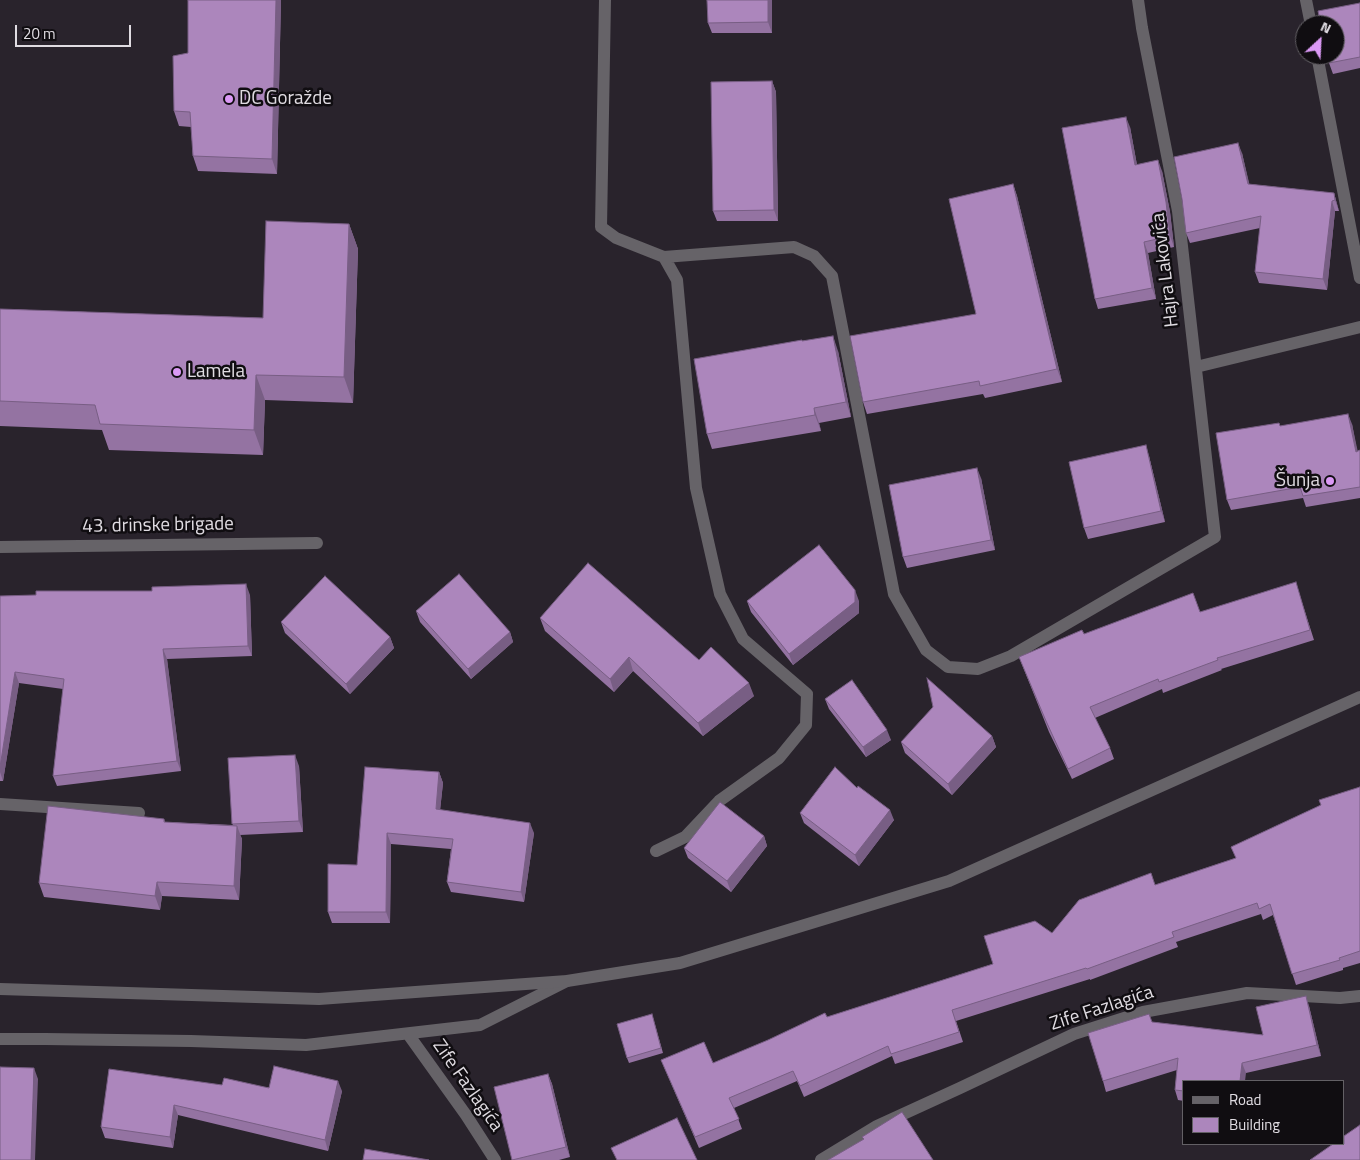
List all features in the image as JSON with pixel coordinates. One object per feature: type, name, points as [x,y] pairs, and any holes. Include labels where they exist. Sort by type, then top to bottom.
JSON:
[{"type":"street","points":[[605,0],[602,227],[616,238],[664,257],[676,280],[696,488],[720,594],[743,639],[806,694],[806,725],[779,758],[719,801],[685,837],[656,851]]},
{"type":"street","name":"Hajra Lakovića","points":[[664,257],[794,247],[814,256],[832,276],[894,594],[926,650],[948,667],[978,669],[1011,656],[1215,538],[1178,211],[1138,0]]},
{"type":"street","points":[[1306,0],[1309,15]]},
{"type":"street","points":[[1318,65],[1360,278]]},
{"type":"street","points":[[1196,367],[1360,327]]},
{"type":"street","name":"43. drinske brigade","points":[[0,547],[317,543]]},
{"type":"street","points":[[0,989],[319,998],[567,981],[680,963],[949,880],[1360,697]]},
{"type":"street","points":[[0,804],[139,814]]},
{"type":"street","points":[[0,1039],[44,1038],[306,1045],[480,1025],[567,981]]},
{"type":"street","name":"Zife Fazlagića","points":[[821,1160],[877,1126],[1074,1034],[1143,1012],[1247,993],[1340,998],[1360,996]]},
{"type":"street","name":"Zife Fazlagića","points":[[408,1034],[466,1115],[495,1160]]},
{"type":"building","name":"DC Goražde","points":[[188,0],[276,0],[272,159],[193,156],[190,112],[174,111],[173,56],[188,53]]},
{"type":"building","points":[[707,0],[768,0],[768,22],[708,23]]},
{"type":"building","points":[[1360,3],[1360,57],[1345,60],[1345,15],[1319,15],[1318,11]]},
{"type":"building","points":[[772,81],[774,210],[713,211],[711,82]]},
{"type":"building","points":[[1126,117],[1135,165],[1158,160],[1170,236],[1144,242],[1152,288],[1095,299],[1062,128]]},
{"type":"building","points":[[1238,143],[1248,184],[1334,193],[1335,200],[1332,201],[1323,279],[1255,272],[1261,216],[1186,233],[1174,157]]},
{"type":"building","points":[[1013,184],[1057,369],[980,386],[979,381],[863,402],[850,336],[976,314],[949,199]]},
{"type":"building","name":"Lamela","points":[[266,221],[349,224],[344,377],[256,375],[254,430],[100,424],[95,405],[0,401],[0,309],[263,318]]},
{"type":"building","points":[[833,336],[846,402],[814,408],[815,415],[707,434],[694,359]]},
{"type":"building","points":[[1348,414],[1356,452],[1360,450],[1360,487],[1303,496],[1300,487],[1227,500],[1216,433],[1279,423],[1280,426]]},
{"type":"building","points":[[1146,445],[1161,511],[1084,528],[1069,462]]},
{"type":"building","points":[[977,468],[991,540],[903,557],[889,485]]},
{"type":"building","points":[[819,545],[855,590],[855,602],[789,654],[747,601]]},
{"type":"building","points":[[588,563],[699,660],[711,647],[749,683],[698,723],[629,657],[610,679],[540,618]]},
{"type":"building","points":[[459,574],[510,632],[468,669],[416,611]]},
{"type":"building","points":[[325,576],[390,637],[346,684],[281,622]]},
{"type":"building","points":[[1296,582],[1310,630],[1217,658],[1218,660],[1159,682],[1158,679],[1090,707],[1110,748],[1068,769],[1019,657],[1082,630],[1084,634],[1193,593],[1200,612]]},
{"type":"building","points":[[246,584],[248,646],[163,649],[177,761],[53,776],[64,679],[15,672],[0,767],[0,596],[36,595],[36,591],[152,591],[152,587]]},
{"type":"building","points":[[927,678],[992,736],[948,784],[901,742],[933,707]]},
{"type":"building","points":[[852,680],[887,730],[863,747],[825,699]]},
{"type":"building","points":[[295,755],[299,821],[232,824],[228,758]]},
{"type":"building","points":[[365,767],[439,772],[436,809],[530,823],[521,892],[447,882],[453,839],[387,833],[386,912],[328,912],[328,864],[357,865]]},
{"type":"building","points":[[835,767],[857,788],[858,786],[890,810],[855,855],[800,813]]},
{"type":"building","points":[[1360,787],[1360,951],[1339,958],[1340,960],[1292,974],[1270,904],[1259,909],[1257,903],[1172,932],[1174,937],[1087,969],[952,1010],[959,1032],[891,1054],[888,1046],[800,1086],[793,1071],[729,1098],[739,1119],[695,1137],[661,1060],[704,1042],[713,1063],[825,1013],[827,1017],[993,964],[984,936],[1035,921],[1052,933],[1079,900],[1151,873],[1155,885],[1236,858],[1231,847],[1321,805],[1319,800]]},
{"type":"building","points":[[720,802],[764,836],[727,881],[684,848]]},
{"type":"building","points":[[48,806],[164,819],[164,822],[237,826],[234,886],[157,882],[155,896],[39,883]]},
{"type":"building","points":[[1306,996],[1317,1045],[1242,1063],[1240,1080],[1182,1080],[1182,1091],[1175,1090],[1178,1058],[1103,1081],[1088,1033],[1149,1014],[1152,1022],[1263,1035],[1256,1007]]},
{"type":"building","points":[[652,1014],[661,1048],[627,1058],[617,1024]]},
{"type":"building","points":[[274,1066],[338,1081],[325,1140],[174,1105],[170,1137],[101,1127],[109,1069],[222,1085],[224,1078],[269,1088]]},
{"type":"building","points":[[0,1067],[34,1068],[31,1160],[0,1160]]},
{"type":"building","points":[[548,1074],[566,1147],[512,1160],[494,1087]]},
{"type":"building","points":[[902,1112],[933,1160],[828,1160],[864,1139],[862,1137]]},
{"type":"building","points":[[677,1118],[697,1160],[617,1160],[611,1148]]},
{"type":"building","points":[[1360,1125],[1360,1160],[1310,1160],[1332,1145],[1345,1145],[1345,1135]]},
{"type":"building","points":[[365,1149],[429,1160],[363,1160]]},
{"type":"place","name":"DC Goražde","points":[[229,99]]},
{"type":"place","name":"Lamela","points":[[177,372]]},
{"type":"place","name":"Šunja","points":[[1330,481]]}]
